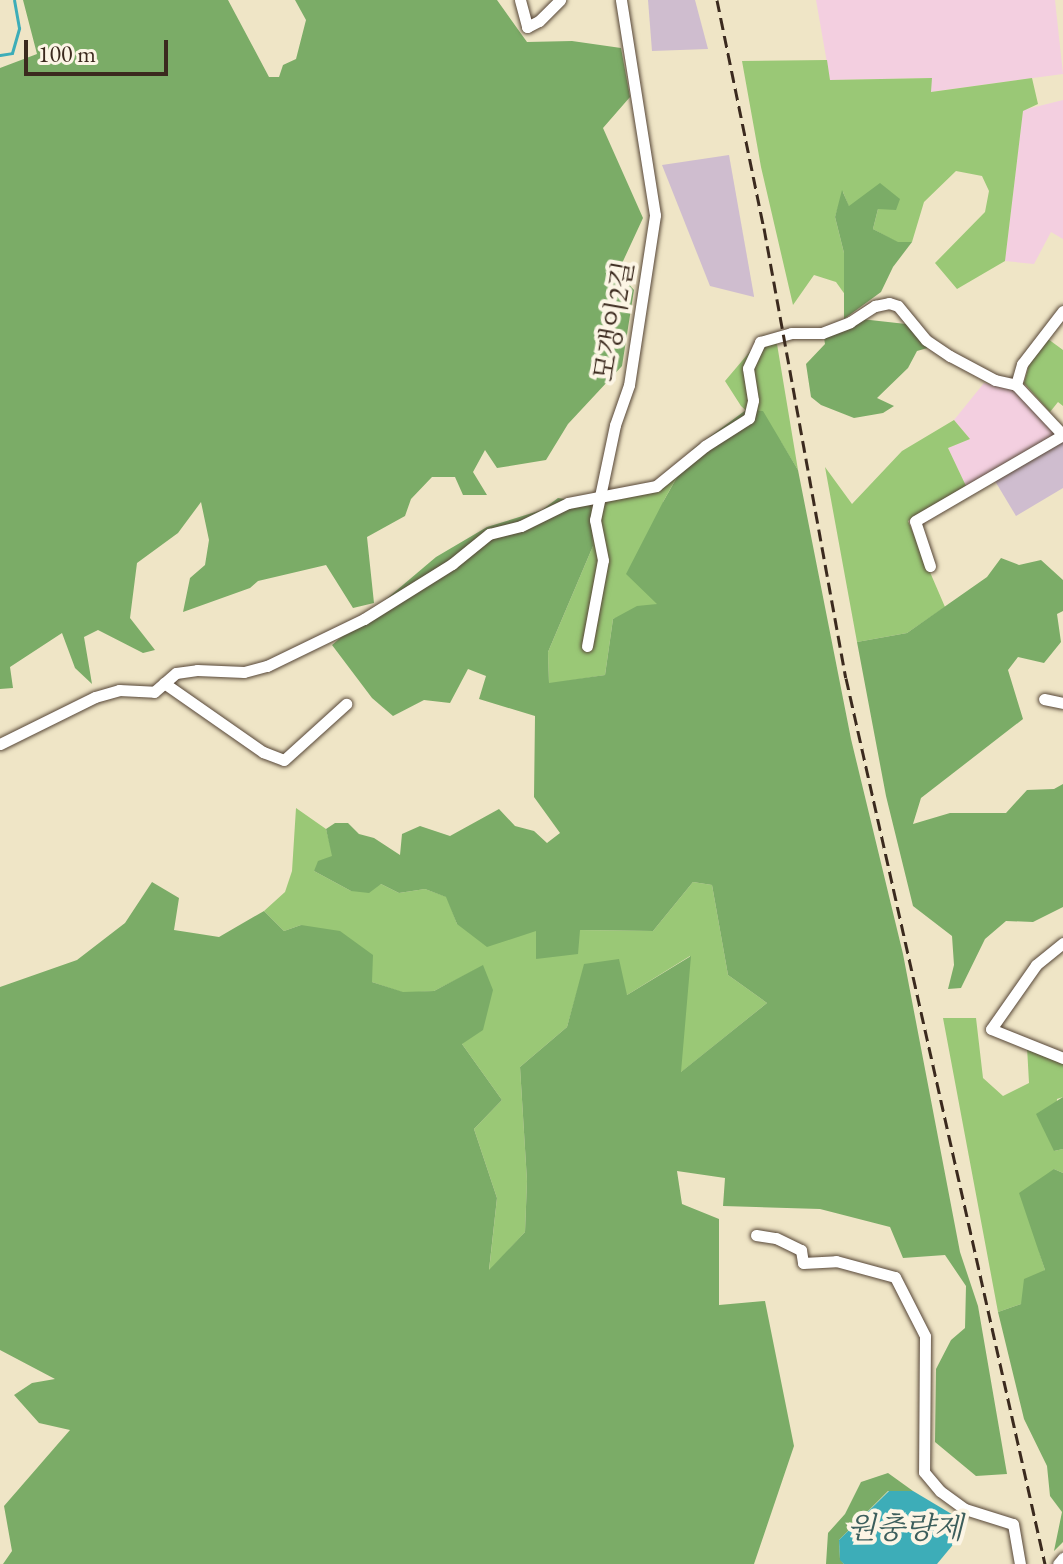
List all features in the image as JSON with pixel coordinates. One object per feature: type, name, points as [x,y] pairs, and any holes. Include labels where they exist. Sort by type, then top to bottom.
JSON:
[{"type":"street","points":[[520,0],[527,27],[539,21],[560,0]]},
{"type":"street","name":"모갱이2길","points":[[587,646],[603,560],[595,520],[599,496],[608,473],[615,425],[629,385],[655,215],[621,0]]},
{"type":"street","points":[[0,744],[95,697],[119,690],[154,692],[176,673],[197,670],[244,672],[291,656],[410,591],[452,564],[489,534],[521,526],[568,503],[656,486],[705,446],[749,418],[753,400],[748,368],[760,342],[791,333],[822,333],[850,322],[875,306],[889,303],[898,306],[926,340],[950,356],[995,380],[1016,385],[1063,435],[915,521],[930,566]]},
{"type":"street","points":[[1016,385],[1022,364],[1063,311]]},
{"type":"street","points":[[164,683],[251,744],[284,760],[346,704]]},
{"type":"street","points":[[1044,699],[1063,703]]},
{"type":"street","points":[[1063,943],[1036,965],[991,1029],[1063,1058]]},
{"type":"street","points":[[756,1235],[776,1238],[801,1250],[803,1263],[836,1261],[895,1277],[925,1336],[924,1472],[940,1491],[965,1509],[1013,1524],[1020,1564]]},
{"type":"street","points":[[1058,1564],[1063,1558]]},
{"type":"shaded area","points":[[648,0],[695,0],[708,49],[652,51]]},
{"type":"shaded area","points":[[816,0],[1055,0],[1063,74],[930,92],[931,78],[830,80]]},
{"type":"shaded area","points":[[1063,100],[1063,239],[1051,232],[1034,264],[1005,261],[1023,110]]},
{"type":"shaded area","points":[[729,155],[754,297],[710,286],[662,165]]},
{"type":"shaded area","points":[[984,383],[1013,389],[1062,440],[970,495],[948,448],[970,439],[954,420]]},
{"type":"shaded area","points":[[1063,441],[1063,488],[1016,516],[995,481]]},
{"type":"green space","points":[[23,0],[228,0],[269,77],[279,77],[283,65],[296,59],[306,20],[295,0],[497,0],[527,42],[572,41],[621,48],[630,97],[603,128],[643,218],[618,272],[634,290],[622,366],[568,424],[546,460],[497,468],[485,450],[473,472],[487,495],[463,495],[455,477],[432,477],[411,499],[405,516],[367,537],[374,603],[353,608],[326,565],[258,581],[250,588],[183,612],[190,578],[205,565],[209,540],[201,502],[178,533],[137,563],[130,618],[155,650],[143,653],[98,630],[84,637],[92,684],[75,668],[62,633],[10,667],[13,688],[0,689],[0,68],[37,54]]},
{"type":"green space","points":[[827,60],[830,80],[932,78],[931,92],[1032,78],[1038,104],[1023,111],[1005,261],[957,289],[935,263],[985,212],[989,191],[982,176],[956,171],[924,202],[912,242],[900,244],[873,229],[878,209],[849,207],[843,192],[835,217],[844,253],[846,296],[836,282],[814,275],[793,305],[761,167],[742,61]]},
{"type":"green space","points":[[880,183],[900,199],[896,210],[878,209],[873,229],[898,242],[912,242],[893,267],[881,292],[844,319],[844,253],[835,217],[842,190],[849,206]]},
{"type":"green space","points":[[861,319],[906,324],[931,347],[917,351],[908,368],[877,398],[894,406],[883,413],[854,418],[821,405],[811,397],[806,364],[825,344],[824,338]]},
{"type":"green space","points":[[764,335],[777,344],[798,470],[781,442],[741,406],[725,381]]},
{"type":"green space","points":[[1048,339],[1063,350],[1063,406],[1058,402],[1050,412],[1024,383],[1029,365]]},
{"type":"green space","points":[[746,410],[763,411],[798,470],[851,739],[903,954],[960,1252],[978,1306],[1007,1474],[976,1476],[935,1442],[936,1369],[951,1340],[965,1328],[966,1286],[945,1255],[903,1258],[890,1227],[820,1209],[723,1206],[725,1178],[677,1171],[682,1204],[719,1219],[719,1305],[765,1301],[794,1446],[754,1564],[3,1564],[12,1551],[4,1506],[70,1430],[39,1423],[14,1395],[32,1383],[55,1379],[0,1350],[0,987],[77,960],[125,923],[152,882],[179,898],[174,930],[219,937],[264,911],[284,931],[301,925],[340,931],[373,955],[372,982],[403,992],[434,991],[483,965],[493,990],[483,1030],[462,1044],[502,1100],[474,1129],[497,1198],[489,1270],[525,1232],[527,1181],[520,1067],[567,1027],[584,964],[619,959],[627,995],[691,956],[681,1072],[767,1003],[728,975],[712,885],[693,882],[653,931],[580,930],[578,954],[536,959],[536,931],[487,947],[457,924],[446,897],[425,889],[399,893],[381,884],[369,893],[351,891],[314,871],[318,861],[332,856],[326,829],[335,823],[348,823],[359,834],[374,838],[400,855],[402,834],[420,826],[450,836],[499,809],[515,826],[534,831],[547,843],[560,833],[534,797],[535,716],[479,699],[486,676],[468,669],[450,703],[424,700],[393,716],[372,698],[332,645],[436,557],[487,527],[542,510],[558,498],[591,503],[593,546],[548,652],[549,683],[605,675],[613,619],[637,606],[657,604],[626,574],[663,502],[693,449]]},
{"type":"green space","points":[[954,420],[970,439],[948,448],[966,486],[908,521],[945,607],[907,633],[857,642],[825,467],[852,504],[902,451]]},
{"type":"green space","points":[[678,475],[663,502],[658,604],[613,619],[605,675],[549,684],[548,652],[593,546],[591,503]]},
{"type":"green space","points":[[1001,558],[1019,565],[1041,560],[1063,580],[1063,611],[1057,614],[1061,642],[1044,663],[1018,657],[1008,670],[1023,719],[921,798],[913,824],[950,813],[1006,813],[1027,790],[1054,789],[1063,784],[1063,907],[1033,922],[1006,921],[985,939],[961,988],[948,989],[954,965],[952,936],[913,906],[886,796],[857,642],[907,633],[987,577]]},
{"type":"green space","points":[[296,808],[326,829],[333,856],[314,871],[351,891],[381,884],[399,893],[425,889],[447,897],[457,924],[536,931],[536,959],[579,930],[653,931],[693,882],[712,885],[728,975],[767,1003],[680,1073],[690,956],[627,995],[585,964],[567,1027],[520,1067],[527,1181],[525,1232],[489,1271],[497,1198],[474,1129],[502,1100],[462,1044],[483,966],[434,991],[404,993],[372,982],[301,925],[284,931],[264,911],[285,892],[292,871]]},
{"type":"green space","points":[[943,1018],[976,1018],[983,1078],[1003,1096],[1029,1083],[1027,1047],[1063,1062],[1063,1097],[1057,1099],[1054,1151],[1063,1149],[1063,1173],[1054,1169],[1039,1251],[1045,1270],[1021,1304],[998,1312]]},
{"type":"green space","points":[[1063,1097],[1063,1149],[1054,1151],[1036,1114]]},
{"type":"green space","points":[[1054,1169],[1063,1173],[1063,1542],[1054,1551],[1062,1512],[1050,1496],[1047,1466],[1024,1419],[998,1312],[1021,1304],[1024,1279],[1045,1270],[1019,1193]]},
{"type":"green space","points":[[888,1473],[913,1491],[888,1491],[839,1540],[840,1559],[844,1564],[826,1564],[828,1533],[845,1514],[861,1482]]},
{"type":"water","name":"원충량제","points":[[889,1491],[913,1491],[960,1519],[961,1535],[937,1564],[844,1564],[840,1560],[839,1540]]},
{"type":"waterway","points":[[0,55],[12,53],[19,28],[14,0]]},
{"type":"railway","points":[[717,0],[764,228],[846,678],[1045,1564]]}]
